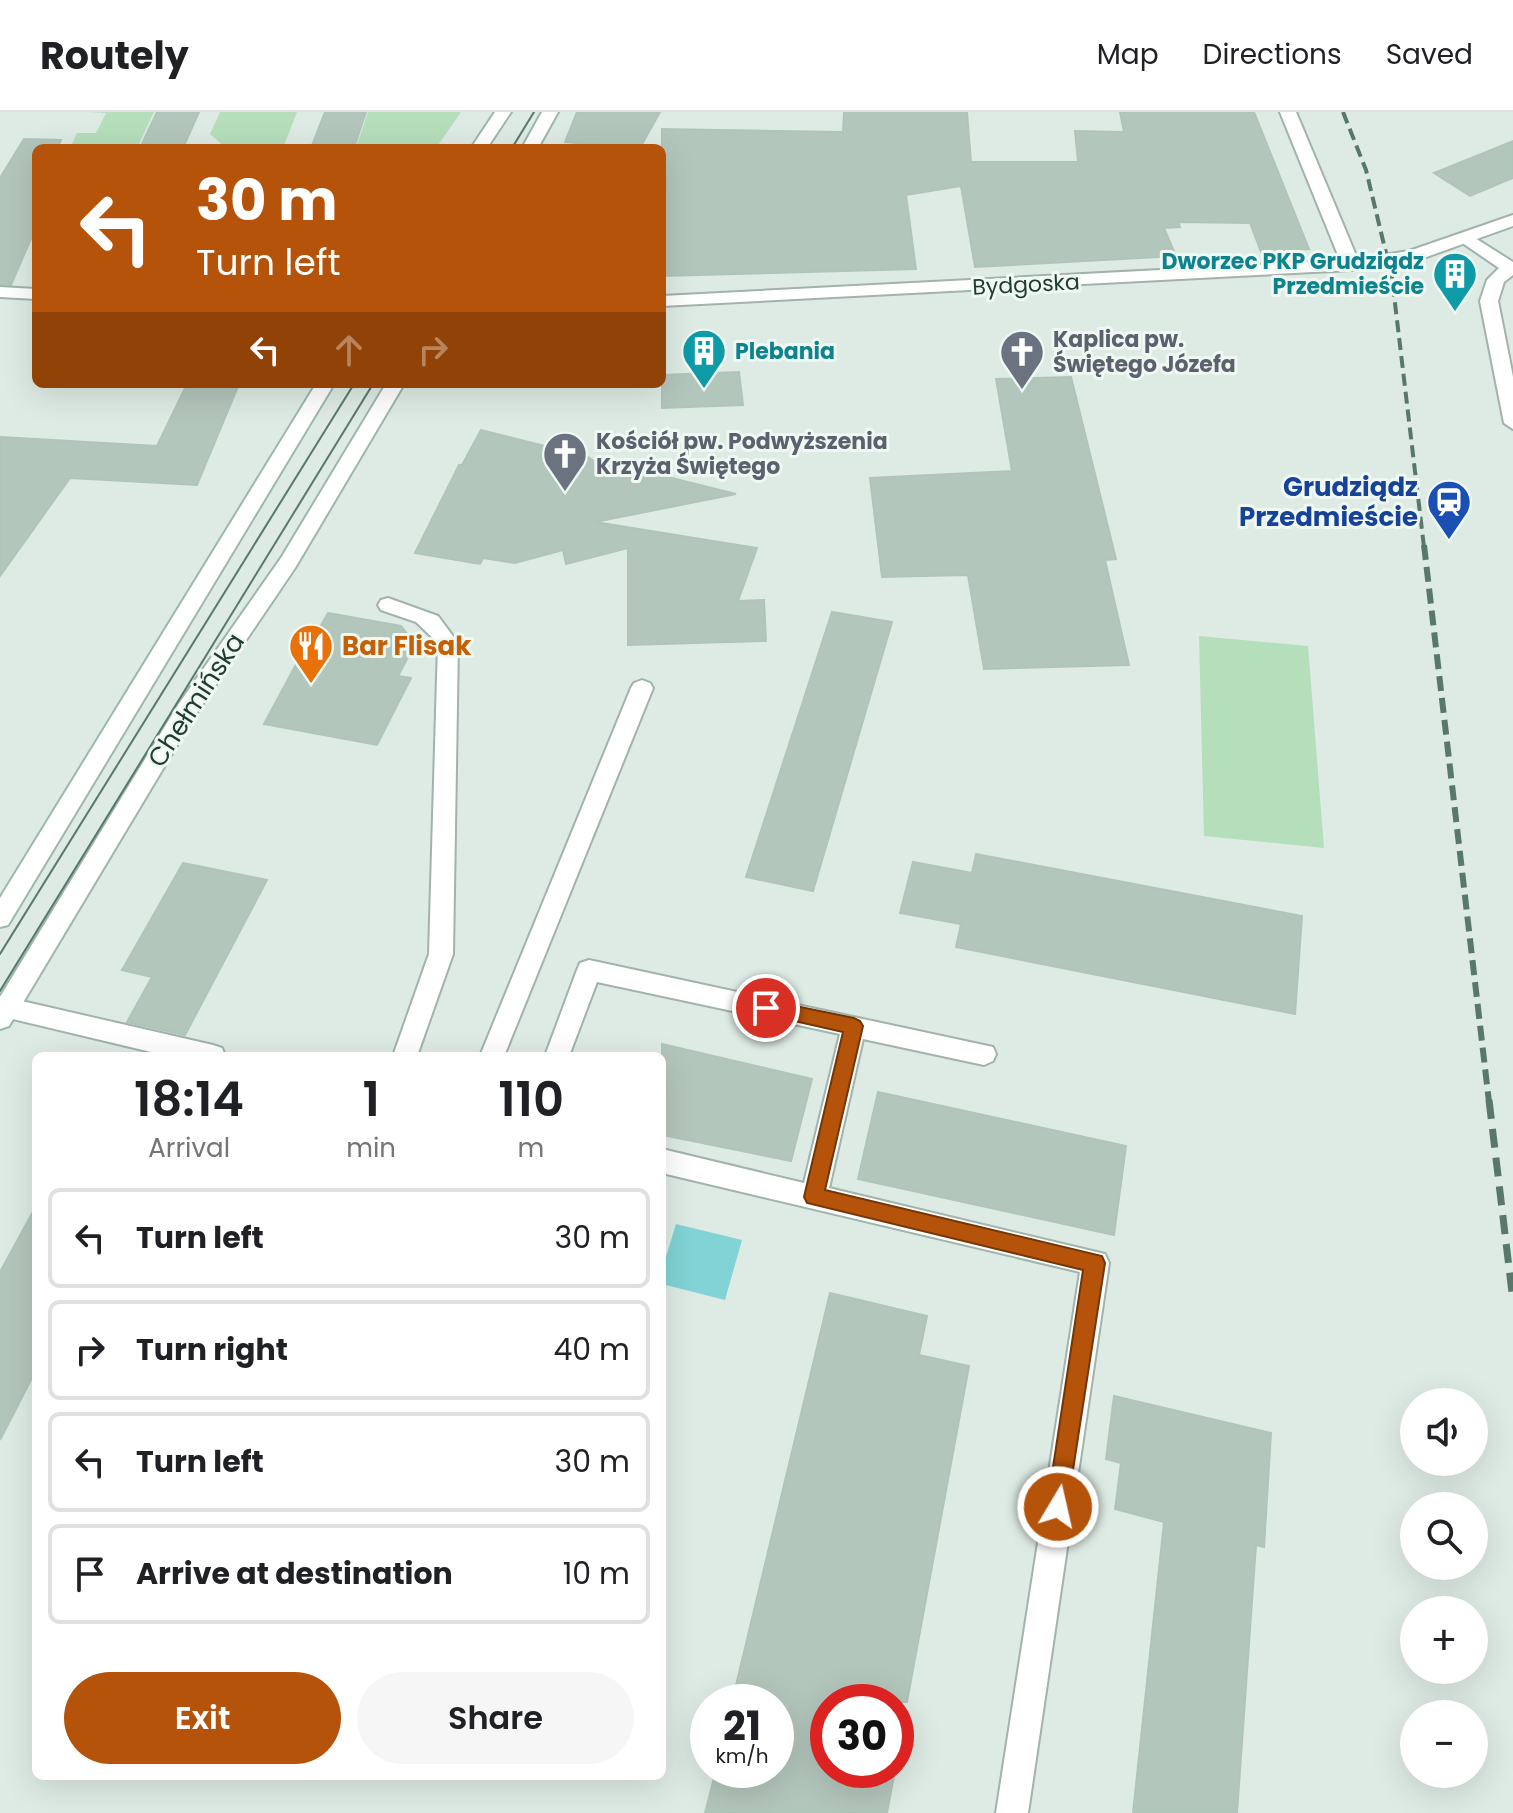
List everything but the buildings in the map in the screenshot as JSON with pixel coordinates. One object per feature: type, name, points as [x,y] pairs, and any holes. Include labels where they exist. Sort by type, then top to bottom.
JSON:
[{"type":"street","points":[[482,144],[503,112]]},
{"type":"street","points":[[532,144],[550,112]]},
{"type":"street","points":[[1288,112],[1351,265]]},
{"type":"street","name":"Bydgoska","points":[[666,301],[1351,265],[1389,261],[1467,238],[1513,220]]},
{"type":"street","points":[[1467,238],[1511,269],[1496,280],[1489,301],[1513,423]]},
{"type":"street","points":[[0,292],[32,294]]},
{"type":"street","name":"Chełmińska","points":[[0,918],[323,388]]},
{"type":"street","name":"Chełmińska","points":[[2,1011],[186,711],[288,563],[393,388]]},
{"type":"street","points":[[388,605],[427,616],[442,630],[448,643],[441,954],[407,1052]]},
{"type":"street","points":[[494,1052],[642,688]]},
{"type":"street","points":[[558,1052],[589,970],[984,1054]]},
{"type":"street","points":[[2,1011],[194,1052]]},
{"type":"street","points":[[814,1197],[854,1026]]},
{"type":"street","points":[[666,1162],[1095,1263],[1012,1813]]},
{"type":"green space","points":[[89,112],[154,112],[139,144],[72,144],[77,133],[96,133],[106,113]]},
{"type":"green space","points":[[220,112],[297,112],[285,144],[221,144],[210,134]]},
{"type":"green space","points":[[368,112],[461,112],[439,144],[357,144]]},
{"type":"green space","points":[[1199,636],[1308,646],[1324,848],[1204,836]]},
{"type":"water","points":[[676,1224],[742,1240],[725,1300],[666,1285],[666,1257]]},
{"type":"tram line","points":[[514,144],[534,112]]},
{"type":"tram line","points":[[0,954],[352,388]]},
{"type":"tram line","points":[[0,991],[371,388]]},
{"type":"railway","points":[[1343,112],[1366,170],[1392,278],[1424,547]]},
{"type":"railway","points":[[1424,545],[1489,1102]]},
{"type":"railway","points":[[1489,1100],[1513,1301]]},
{"type":"place","name":"Dworzec PKP Grudziądz Przedmieście","points":[[1455,313]]},
{"type":"place","name":"Plebania","points":[[704,390]]},
{"type":"place","name":"Kaplica pw. Świętego Józefa","points":[[1022,391]]},
{"type":"place","name":"Kościół pw. Podwyższenia Krzyża Świętego","points":[[565,493]]},
{"type":"place","name":"Grudziądz Przedmieście","points":[[1449,541]]},
{"type":"place","name":"Bar Flisak","points":[[311,685]]},
{"type":"route","points":[[766,1008],[854,1026],[814,1197],[1095,1263],[1058,1507]]}]
